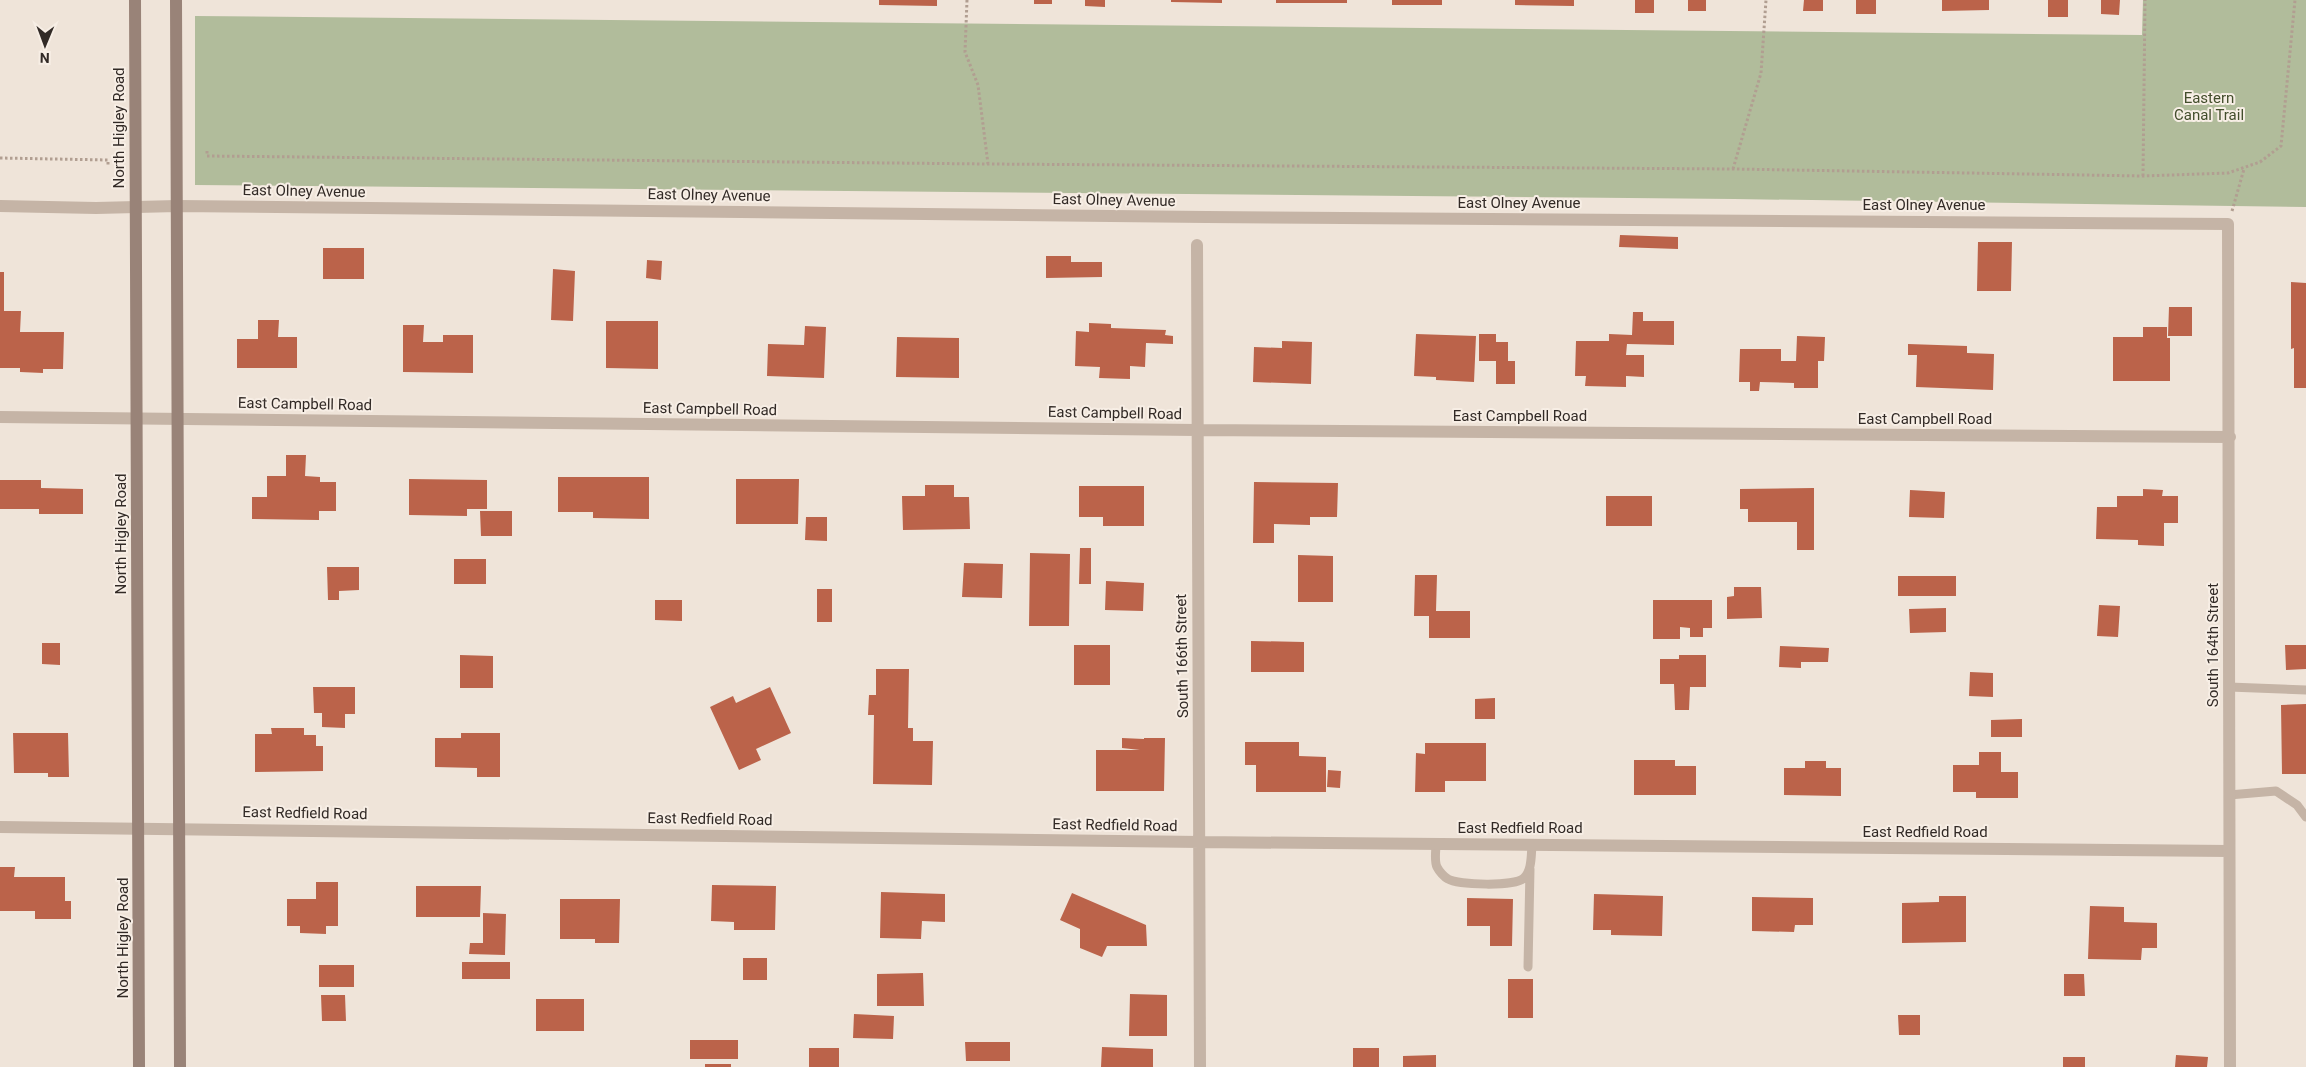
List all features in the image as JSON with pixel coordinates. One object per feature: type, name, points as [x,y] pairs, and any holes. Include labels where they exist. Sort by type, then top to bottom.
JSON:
[{"type":"main road","name":"North Higley Road","points":[[135,0],[140,829],[139,1067]]},
{"type":"main road","points":[[176,0],[180,1067]]},
{"type":"street","name":"East Olney Avenue","points":[[0,206],[2228,224]]},
{"type":"street","name":"South 164th Street","points":[[2228,224],[2230,1067]]},
{"type":"street","name":"South 166th Street","points":[[1197,245],[1196,430],[1200,1067]]},
{"type":"street","name":"East Campbell Road","points":[[0,417],[1196,430],[2230,437]]},
{"type":"street","name":"East Redfield Road","points":[[0,827],[1200,842],[2229,850]]},
{"type":"lane","points":[[2229,687],[2306,690]]},
{"type":"lane","points":[[2229,795],[2276,791],[2297,805],[2306,817]]},
{"type":"lane","points":[[1436,844],[1437,867],[1447,878],[1458,882],[1515,884],[1524,878],[1530,867]]},
{"type":"lane","points":[[1528,967],[1532,845]]},
{"type":"path","points":[[967,0],[965,52],[978,84],[988,164]]},
{"type":"path","points":[[1733,169],[1761,73],[1766,0]]},
{"type":"path","points":[[2143,176],[2146,0]]},
{"type":"path","points":[[207,151],[207,156],[1733,169],[2143,176],[2228,173],[2260,162],[2281,146],[2295,0]]},
{"type":"path","points":[[0,158],[108,160],[108,167]]},
{"type":"path","points":[[2228,224],[2244,169]]},
{"type":"green space","name":"Eastern Canal Trail","points":[[2143,0],[2306,0],[2306,207],[1734,199],[195,185],[195,16],[2142,35]]},
{"type":"building","points":[[879,0],[937,0],[937,6],[879,5]]},
{"type":"building","points":[[1034,0],[1052,0],[1052,4],[1034,4]]},
{"type":"building","points":[[1085,0],[1105,0],[1105,7],[1085,6]]},
{"type":"building","points":[[1171,0],[1222,0],[1222,3],[1171,2]]},
{"type":"building","points":[[1276,0],[1347,0],[1347,3],[1276,3]]},
{"type":"building","points":[[1392,0],[1442,0],[1442,5],[1392,5]]},
{"type":"building","points":[[1515,0],[1574,0],[1574,6],[1515,5]]},
{"type":"building","points":[[1635,0],[1654,0],[1654,13],[1635,13]]},
{"type":"building","points":[[1688,0],[1706,0],[1706,11],[1688,11]]},
{"type":"building","points":[[1804,0],[1823,0],[1823,11],[1803,11]]},
{"type":"building","points":[[1856,0],[1876,0],[1876,14],[1856,14]]},
{"type":"building","points":[[1942,0],[1989,0],[1989,10],[1942,11]]},
{"type":"building","points":[[2048,0],[2068,0],[2068,17],[2048,17]]},
{"type":"building","points":[[2101,0],[2120,0],[2119,15],[2101,14]]},
{"type":"building","points":[[1620,235],[1678,237],[1678,249],[1619,247]]},
{"type":"building","points":[[1978,242],[2012,242],[2011,291],[1977,291]]},
{"type":"building","points":[[323,248],[364,248],[364,279],[323,279]]},
{"type":"building","points":[[1046,256],[1071,256],[1071,262],[1102,262],[1102,277],[1046,278]]},
{"type":"building","points":[[647,260],[662,261],[661,280],[646,278]]},
{"type":"building","points":[[553,269],[575,271],[573,321],[551,320]]},
{"type":"building","points":[[0,272],[4,272],[4,311],[21,311],[20,332],[64,332],[63,369],[43,369],[43,373],[20,372],[20,368],[0,368]]},
{"type":"building","points":[[2291,282],[2306,283],[2306,388],[2294,388],[2294,348],[2291,349]]},
{"type":"building","points":[[2169,307],[2192,307],[2192,336],[2168,336]]},
{"type":"building","points":[[1633,312],[1643,312],[1643,321],[1674,321],[1674,345],[1627,344],[1626,355],[1644,355],[1644,377],[1626,376],[1626,387],[1585,386],[1586,376],[1575,376],[1576,341],[1609,341],[1609,334],[1632,335]]},
{"type":"building","points":[[258,320],[279,320],[278,337],[297,337],[297,368],[237,368],[237,339],[258,339]]},
{"type":"building","points":[[606,321],[658,321],[658,369],[606,368]]},
{"type":"building","points":[[1089,323],[1111,324],[1111,328],[1166,330],[1165,335],[1173,336],[1173,344],[1146,343],[1145,367],[1130,366],[1130,379],[1099,378],[1100,367],[1075,366],[1076,331],[1089,332]]},
{"type":"building","points":[[403,325],[424,325],[423,342],[443,342],[443,335],[473,335],[473,373],[403,372]]},
{"type":"building","points":[[805,326],[826,327],[824,378],[767,376],[768,344],[804,345]]},
{"type":"building","points":[[2143,327],[2167,327],[2167,338],[2170,338],[2170,381],[2113,381],[2113,337],[2143,337]]},
{"type":"building","points":[[1416,334],[1476,336],[1474,382],[1436,380],[1436,377],[1414,376]]},
{"type":"building","points":[[1479,334],[1496,334],[1496,342],[1508,342],[1508,361],[1515,361],[1515,384],[1496,384],[1496,361],[1479,361]]},
{"type":"building","points":[[1797,336],[1825,337],[1824,361],[1818,361],[1818,388],[1794,388],[1794,383],[1760,382],[1759,391],[1750,391],[1750,382],[1739,382],[1740,349],[1781,349],[1781,361],[1796,361]]},
{"type":"building","points":[[897,337],[959,338],[959,378],[896,377]]},
{"type":"building","points":[[1282,341],[1312,342],[1311,384],[1253,382],[1254,347],[1282,348]]},
{"type":"building","points":[[1908,344],[1967,346],[1967,353],[1994,354],[1993,390],[1916,387],[1917,355],[1908,355]]},
{"type":"building","points":[[286,455],[306,455],[305,476],[320,477],[320,482],[336,482],[336,511],[319,511],[319,520],[252,519],[252,497],[267,497],[267,476],[286,476]]},
{"type":"building","points":[[558,477],[649,477],[649,519],[593,518],[593,512],[558,512]]},
{"type":"building","points":[[409,479],[487,480],[487,509],[467,509],[467,516],[409,515]]},
{"type":"building","points":[[736,479],[799,479],[798,524],[736,524]]},
{"type":"building","points":[[0,480],[41,480],[41,488],[83,489],[83,514],[39,514],[39,509],[0,509]]},
{"type":"building","points":[[1254,482],[1338,483],[1337,517],[1310,517],[1310,525],[1274,524],[1274,543],[1253,543]]},
{"type":"building","points":[[925,485],[954,485],[954,497],[969,497],[970,529],[903,530],[902,496],[925,496]]},
{"type":"building","points":[[1079,486],[1144,486],[1144,526],[1103,526],[1103,517],[1079,517]]},
{"type":"building","points":[[1814,488],[1814,550],[1797,550],[1797,522],[1748,522],[1748,509],[1740,509],[1740,489]]},
{"type":"building","points":[[2143,489],[2163,490],[2162,496],[2178,496],[2178,523],[2164,523],[2164,546],[2138,545],[2138,540],[2096,539],[2097,507],[2117,507],[2117,496],[2143,496]]},
{"type":"building","points":[[1910,490],[1945,492],[1944,518],[1909,517]]},
{"type":"building","points":[[1606,496],[1652,496],[1652,526],[1606,526]]},
{"type":"building","points":[[480,511],[512,511],[512,536],[481,536]]},
{"type":"building","points":[[806,517],[827,517],[827,541],[805,540]]},
{"type":"building","points":[[1080,548],[1091,548],[1091,584],[1079,584]]},
{"type":"building","points":[[1030,553],[1070,554],[1069,626],[1029,626]]},
{"type":"building","points":[[1298,555],[1333,556],[1333,602],[1298,602]]},
{"type":"building","points":[[454,559],[486,559],[486,584],[454,584]]},
{"type":"building","points":[[964,563],[1003,564],[1002,598],[962,597]]},
{"type":"building","points":[[327,567],[359,567],[359,590],[339,591],[339,600],[328,600]]},
{"type":"building","points":[[1415,575],[1437,575],[1436,611],[1470,611],[1470,638],[1429,638],[1429,616],[1414,616]]},
{"type":"building","points":[[1898,576],[1956,576],[1956,596],[1898,596]]},
{"type":"building","points":[[1106,581],[1144,583],[1143,611],[1105,610]]},
{"type":"building","points":[[1734,587],[1761,587],[1762,618],[1727,619],[1727,597],[1734,596]]},
{"type":"building","points":[[817,589],[832,589],[832,622],[817,622]]},
{"type":"building","points":[[655,600],[682,600],[682,621],[655,620]]},
{"type":"building","points":[[1653,600],[1712,600],[1712,628],[1703,628],[1703,637],[1690,637],[1690,628],[1680,627],[1680,639],[1653,639]]},
{"type":"building","points":[[2099,605],[2120,606],[2118,637],[2097,636]]},
{"type":"building","points":[[1946,608],[1946,632],[1910,633],[1909,609]]},
{"type":"building","points":[[1251,641],[1304,642],[1304,672],[1251,672]]},
{"type":"building","points":[[42,643],[60,643],[60,665],[42,664]]},
{"type":"building","points":[[1074,645],[1110,645],[1110,685],[1074,685]]},
{"type":"building","points":[[2285,645],[2306,645],[2306,669],[2286,670]]},
{"type":"building","points":[[1780,646],[1829,648],[1828,662],[1801,662],[1801,668],[1779,667]]},
{"type":"building","points":[[460,655],[493,656],[493,688],[460,688]]},
{"type":"building","points":[[1679,655],[1706,655],[1706,687],[1690,687],[1689,710],[1675,710],[1674,684],[1660,684],[1660,659],[1679,659]]},
{"type":"building","points":[[876,669],[909,669],[908,728],[913,728],[913,741],[933,741],[932,785],[873,784],[874,715],[868,715],[869,695],[876,695]]},
{"type":"building","points":[[1970,672],[1993,673],[1993,697],[1969,696]]},
{"type":"building","points":[[313,687],[355,687],[355,714],[345,714],[345,728],[322,727],[322,713],[314,713]]},
{"type":"building","points":[[770,687],[791,733],[756,749],[761,760],[739,770],[710,707],[733,696],[736,703]]},
{"type":"building","points":[[1495,698],[1495,719],[1475,719],[1475,699]]},
{"type":"building","points":[[2306,704],[2306,774],[2282,774],[2281,705]]},
{"type":"building","points":[[2022,719],[2022,737],[1991,737],[1991,720]]},
{"type":"building","points":[[271,728],[304,728],[304,735],[316,735],[316,746],[323,746],[323,771],[255,772],[255,734],[272,734]]},
{"type":"building","points":[[13,733],[68,733],[69,777],[48,777],[48,773],[14,773]]},
{"type":"building","points":[[461,733],[500,733],[500,777],[477,777],[477,768],[435,767],[435,738],[461,738]]},
{"type":"building","points":[[1122,738],[1165,738],[1164,791],[1096,791],[1096,750],[1140,750],[1122,748]]},
{"type":"building","points":[[1245,742],[1299,742],[1299,756],[1326,757],[1326,792],[1256,792],[1256,765],[1245,765]]},
{"type":"building","points":[[1425,743],[1486,743],[1486,781],[1445,781],[1445,792],[1415,792],[1416,753],[1425,754]]},
{"type":"building","points":[[1979,752],[2001,752],[2001,772],[2018,772],[2018,798],[1976,798],[1976,792],[1953,792],[1953,765],[1979,765]]},
{"type":"building","points":[[1634,760],[1675,760],[1675,766],[1696,766],[1696,795],[1634,795]]},
{"type":"building","points":[[1805,761],[1826,761],[1826,768],[1841,768],[1841,796],[1784,795],[1784,768],[1805,768]]},
{"type":"building","points":[[1328,770],[1341,771],[1340,788],[1327,787]]},
{"type":"building","points":[[0,867],[15,867],[14,877],[65,877],[65,901],[71,901],[71,919],[35,919],[35,911],[0,911]]},
{"type":"building","points":[[316,882],[338,882],[338,926],[326,926],[326,934],[300,933],[300,926],[287,926],[287,899],[316,899]]},
{"type":"building","points":[[712,885],[776,886],[775,930],[734,930],[734,922],[711,921]]},
{"type":"building","points":[[416,886],[481,886],[480,917],[416,917]]},
{"type":"building","points":[[881,892],[945,894],[945,922],[922,921],[921,939],[880,938]]},
{"type":"building","points":[[1072,893],[1146,925],[1147,946],[1107,946],[1102,957],[1080,948],[1080,929],[1060,920]]},
{"type":"building","points":[[1594,894],[1663,896],[1662,936],[1611,935],[1611,930],[1593,930]]},
{"type":"building","points":[[1939,896],[1966,896],[1966,942],[1902,943],[1902,903],[1939,902]]},
{"type":"building","points":[[1752,897],[1813,898],[1813,925],[1795,925],[1794,932],[1752,931]]},
{"type":"building","points":[[1467,898],[1513,899],[1512,946],[1490,946],[1490,926],[1467,926]]},
{"type":"building","points":[[560,899],[620,899],[619,943],[595,943],[595,939],[560,939]]},
{"type":"building","points":[[2090,906],[2124,907],[2124,922],[2157,923],[2157,948],[2142,948],[2141,960],[2088,959]]},
{"type":"building","points":[[483,913],[506,914],[505,955],[469,954],[470,943],[483,943]]},
{"type":"building","points":[[743,958],[767,958],[767,980],[743,980]]},
{"type":"building","points":[[462,962],[510,962],[510,979],[462,979]]},
{"type":"building","points":[[319,965],[354,965],[354,987],[319,987]]},
{"type":"building","points":[[923,973],[924,1006],[877,1006],[877,974]]},
{"type":"building","points":[[2064,974],[2084,974],[2085,996],[2064,996]]},
{"type":"building","points":[[1508,979],[1533,979],[1533,1018],[1508,1018]]},
{"type":"building","points":[[1130,994],[1167,995],[1167,1036],[1129,1036]]},
{"type":"building","points":[[321,995],[345,995],[346,1021],[322,1021]]},
{"type":"building","points":[[536,999],[584,999],[584,1031],[536,1031]]},
{"type":"building","points":[[854,1014],[894,1016],[893,1039],[853,1038]]},
{"type":"building","points":[[1898,1015],[1920,1015],[1920,1035],[1899,1035]]},
{"type":"building","points":[[690,1040],[738,1040],[738,1059],[690,1059]]},
{"type":"building","points":[[965,1042],[1010,1042],[1010,1061],[966,1061]]},
{"type":"building","points":[[1102,1047],[1153,1049],[1153,1067],[1101,1067]]},
{"type":"building","points":[[809,1048],[839,1048],[839,1067],[809,1067]]},
{"type":"building","points":[[1353,1048],[1379,1048],[1379,1067],[1353,1067]]},
{"type":"building","points":[[1436,1055],[1436,1067],[1403,1067],[1403,1056]]},
{"type":"building","points":[[2176,1055],[2208,1057],[2207,1067],[2175,1067]]},
{"type":"building","points":[[2063,1057],[2085,1057],[2085,1067],[2063,1067]]},
{"type":"building","points":[[705,1064],[731,1064],[731,1067],[705,1067]]}]
